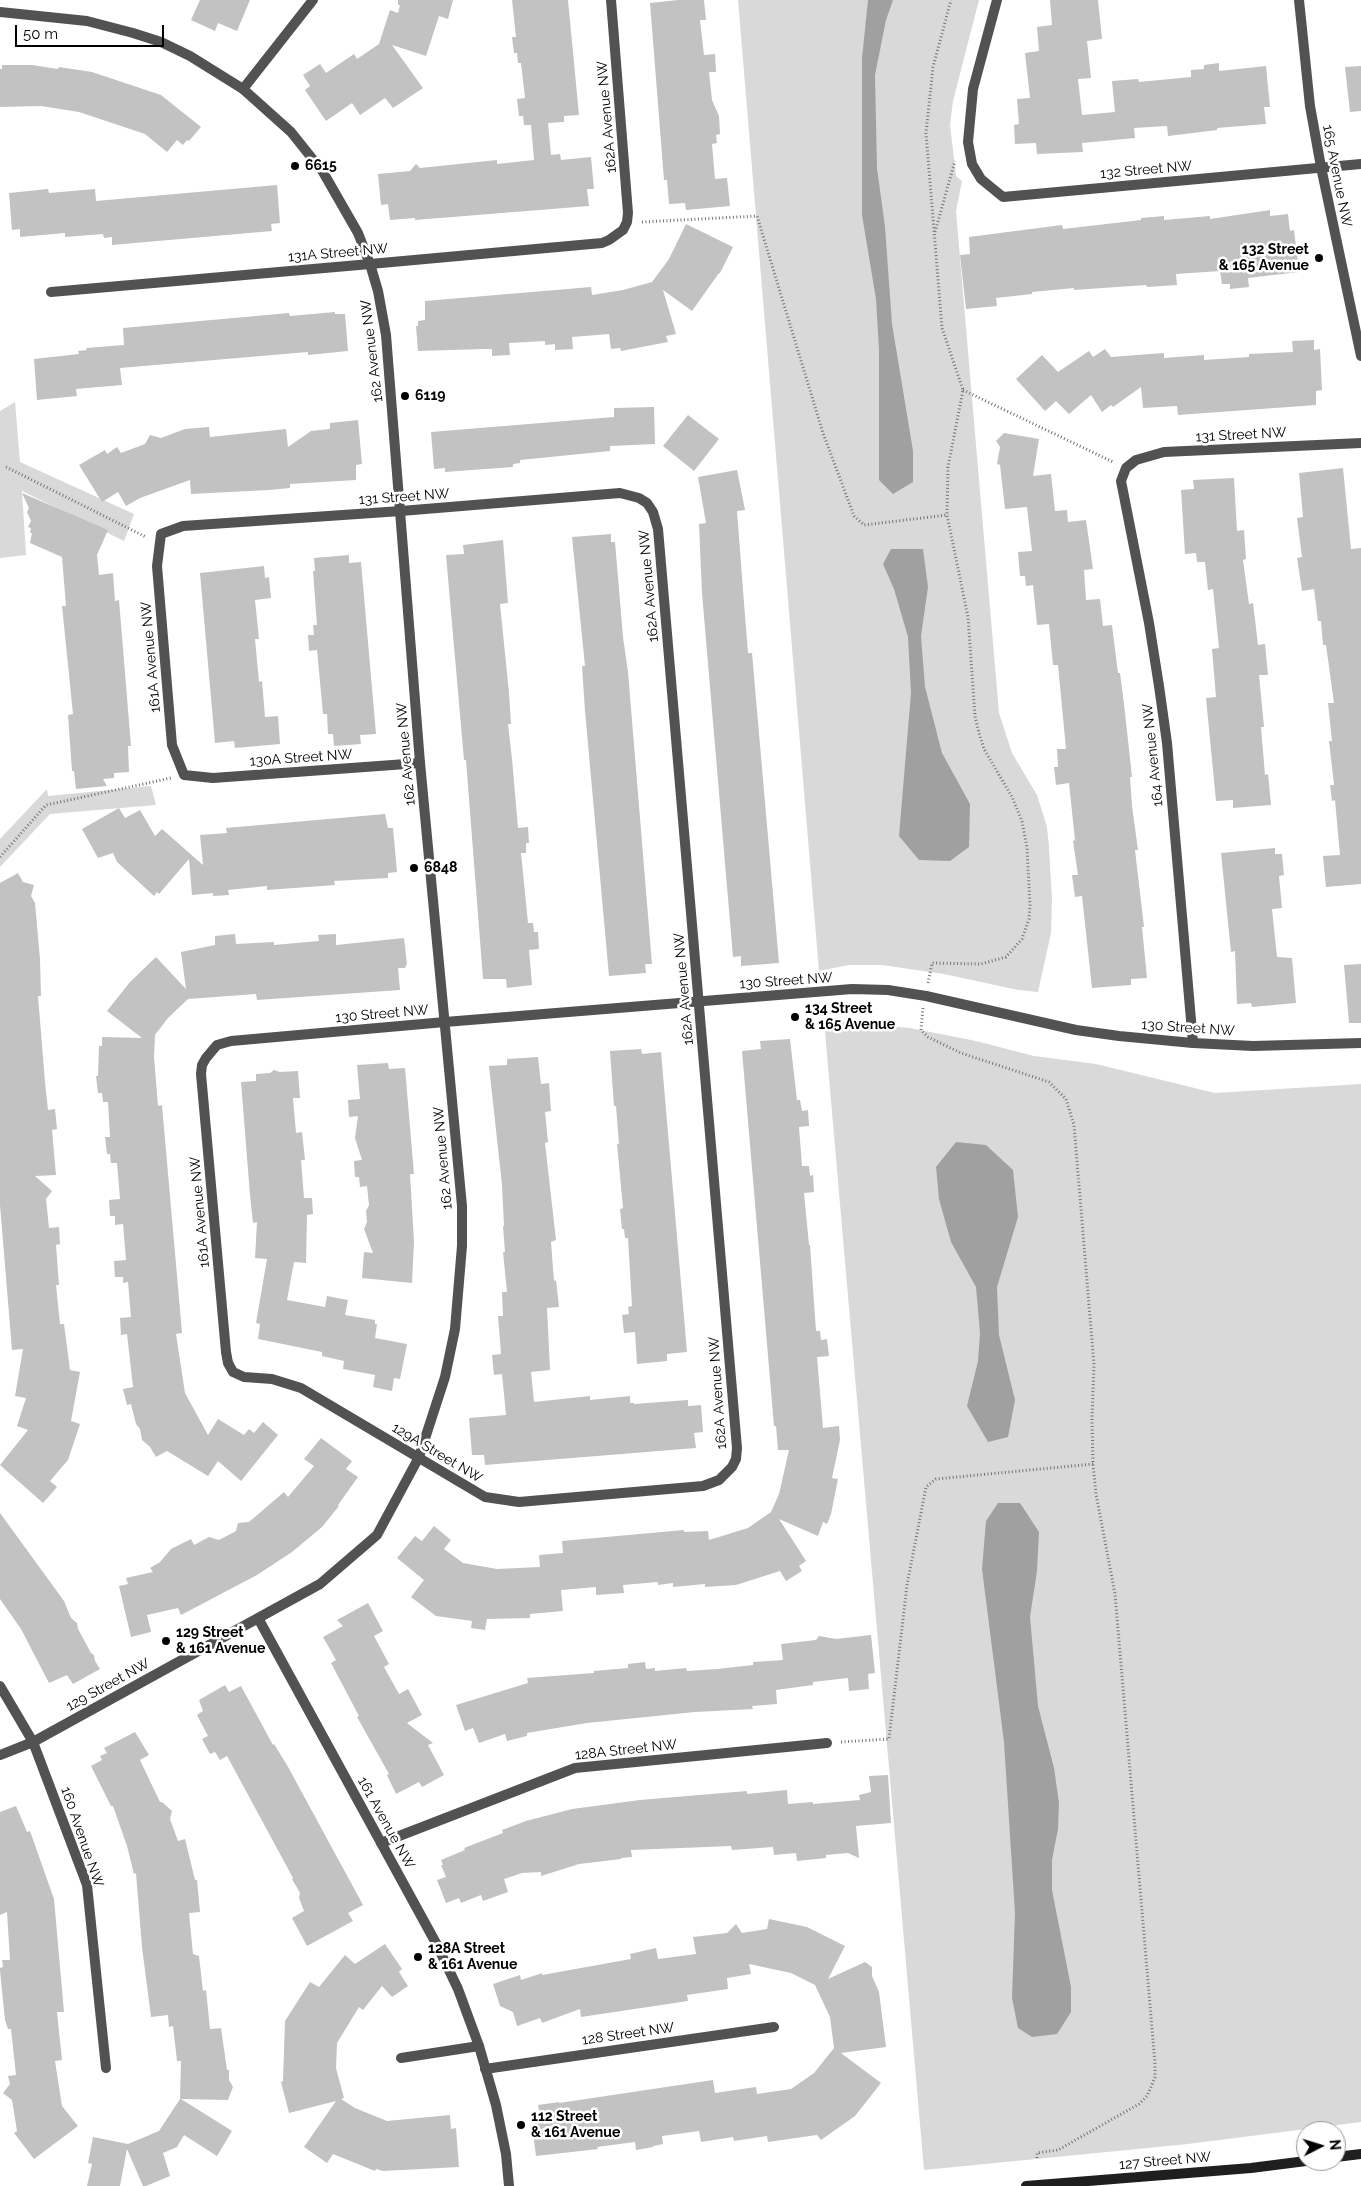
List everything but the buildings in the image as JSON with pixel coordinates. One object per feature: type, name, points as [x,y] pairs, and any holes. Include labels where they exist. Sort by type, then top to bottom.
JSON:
[{"type":"main road","points":[[1346,2156],[1361,2154]]},
{"type":"main road","name":"127 Street NW","points":[[1026,2186],[1251,2168],[1296,2162]]},
{"type":"street","points":[[0,12],[87,21],[132,32],[161,42],[190,56],[243,89],[313,0]]},
{"type":"street","name":"162A Avenue NW","points":[[611,0],[628,201],[625,226]]},
{"type":"street","points":[[968,142],[973,89],[997,0]]},
{"type":"street","name":"165 Avenue NW","points":[[1299,0],[1309,98],[1321,167],[1361,356]]},
{"type":"street","name":"162 Avenue NW","points":[[243,89],[291,132],[323,172],[351,219],[370,264],[378,291],[386,335],[420,762],[462,1206],[462,1246],[455,1329],[445,1377],[418,1457]]},
{"type":"street","name":"132 Street NW","points":[[968,142],[972,164],[981,179],[1003,197],[1361,164]]},
{"type":"street","name":"131A Street NW","points":[[51,292],[602,242],[616,236],[625,226]]},
{"type":"street","name":"131 Street NW","points":[[1126,468],[1136,460],[1164,452],[1361,443]]},
{"type":"street","name":"164 Avenue NW","points":[[1126,468],[1121,481],[1122,496],[1149,623],[1167,743],[1194,1044]]},
{"type":"street","name":"131 Street NW","points":[[161,539],[183,526],[620,493],[632,494],[647,503]]},
{"type":"street","name":"162A Avenue NW","points":[[647,503],[656,520],[658,529],[738,1448],[736,1460],[728,1473]]},
{"type":"street","name":"161A Avenue NW","points":[[161,539],[157,566],[172,745],[184,775]]},
{"type":"street","name":"130A Street NW","points":[[184,775],[213,778],[420,762]]},
{"type":"street","name":"130 Street NW","points":[[211,1050],[217,1045],[231,1041],[852,990],[888,990],[926,996],[1076,1030],[1194,1044],[1262,1046],[1361,1042]]},
{"type":"street","name":"161A Avenue NW","points":[[211,1050],[202,1065],[201,1074],[226,1352],[228,1363],[233,1372]]},
{"type":"street","name":"129A Street NW","points":[[233,1372],[244,1377],[272,1379],[301,1388],[470,1490],[486,1497],[503,1501],[519,1502],[703,1486],[719,1480],[728,1473]]},
{"type":"street","name":"129 Street NW","points":[[0,1755],[33,1742],[320,1584],[377,1535],[418,1457]]},
{"type":"street","name":"161 Avenue NW","points":[[258,1618],[437,1944],[458,1989],[479,2046],[502,2134],[510,2186]]},
{"type":"street","name":"160 Avenue NW","points":[[0,1686],[33,1742],[87,1885],[106,2068]]},
{"type":"street","name":"128A Street NW","points":[[381,1843],[576,1768],[827,1743]]},
{"type":"street","name":"128 Street NW","points":[[485,2069],[774,2026]]},
{"type":"street","points":[[401,2058],[479,2046]]},
{"type":"path","points":[[951,0],[938,45],[927,107],[927,156],[942,328],[963,390],[948,467],[947,515],[968,617],[975,716],[984,749],[1012,797],[1022,821],[1026,842],[1030,905],[1029,919],[1022,939],[1006,957],[981,964],[932,964],[921,1030],[928,1037],[961,1053],[1049,1082],[1063,1095],[1072,1112],[1094,1365],[1093,1464],[1096,1494],[1115,1594],[1155,2064],[1155,2077],[1147,2096],[1129,2112],[1058,2150],[1037,2153],[1037,2159]]},
{"type":"path","points":[[934,235],[956,156],[968,142]]},
{"type":"path","points":[[625,226],[757,216],[823,433],[854,516],[864,524],[947,515]]},
{"type":"path","points":[[963,390],[1126,468]]},
{"type":"path","points":[[6,467],[161,539]]},
{"type":"path","points":[[0,857],[46,805],[184,775]]},
{"type":"path","points":[[827,1743],[889,1739],[907,1585],[926,1487],[936,1478],[1093,1464]]},
{"type":"shaded area","points":[[738,0],[979,0],[953,101],[950,125],[956,176],[962,181],[956,211],[999,713],[1012,753],[1037,795],[1047,827],[1052,900],[1051,933],[1038,992],[1018,990],[944,974],[882,965],[849,965],[819,971]]},
{"type":"shaded area","points":[[868,0],[893,0],[886,20],[875,75],[877,168],[885,227],[892,324],[913,451],[913,482],[893,494],[879,480],[879,350],[876,299],[862,215],[862,58]]},
{"type":"shaded area","points":[[15,402],[20,462],[134,514],[124,541],[22,491],[26,555],[0,558],[0,411]]},
{"type":"shaded area","points":[[891,549],[923,549],[928,587],[921,636],[925,687],[942,753],[970,804],[969,847],[950,861],[919,860],[899,836],[911,693],[908,637],[894,589],[883,564]]},
{"type":"shaded area","points":[[151,786],[156,805],[50,814],[0,867],[0,839],[47,789],[48,796]]},
{"type":"shaded area","points":[[824,1020],[910,1028],[976,1041],[1034,1056],[1096,1064],[1215,1093],[1361,1084],[1361,2122],[1346,2124],[1346,2121],[1296,2121],[1296,2130],[1188,2144],[924,2170]]},
{"type":"shaded area","points":[[956,1142],[986,1145],[1013,1170],[1018,1217],[997,1287],[999,1335],[1015,1400],[1008,1437],[988,1442],[967,1406],[978,1361],[980,1333],[976,1287],[951,1242],[939,1199],[936,1167]]},
{"type":"shaded area","points":[[998,1503],[1020,1503],[1039,1532],[1037,1571],[1030,1617],[1038,1706],[1054,1768],[1059,1803],[1058,1829],[1052,1860],[1052,1890],[1071,1987],[1071,2012],[1057,2034],[1032,2037],[1018,2028],[1012,1998],[1015,1913],[1004,1742],[982,1569],[986,1521]]},
{"type":"place","name":"6615","points":[[295,166]]},
{"type":"place","name":"132 Street & 165 Avenue","points":[[1319,258]]},
{"type":"place","name":"6119","points":[[405,396]]},
{"type":"place","name":"6848","points":[[414,868]]},
{"type":"place","name":"134 Street & 165 Avenue","points":[[795,1017]]},
{"type":"place","name":"129 Street & 161 Avenue","points":[[166,1641]]},
{"type":"place","name":"128A Street & 161 Avenue","points":[[418,1957]]},
{"type":"place","name":"112 Street & 161 Avenue","points":[[521,2125]]}]
